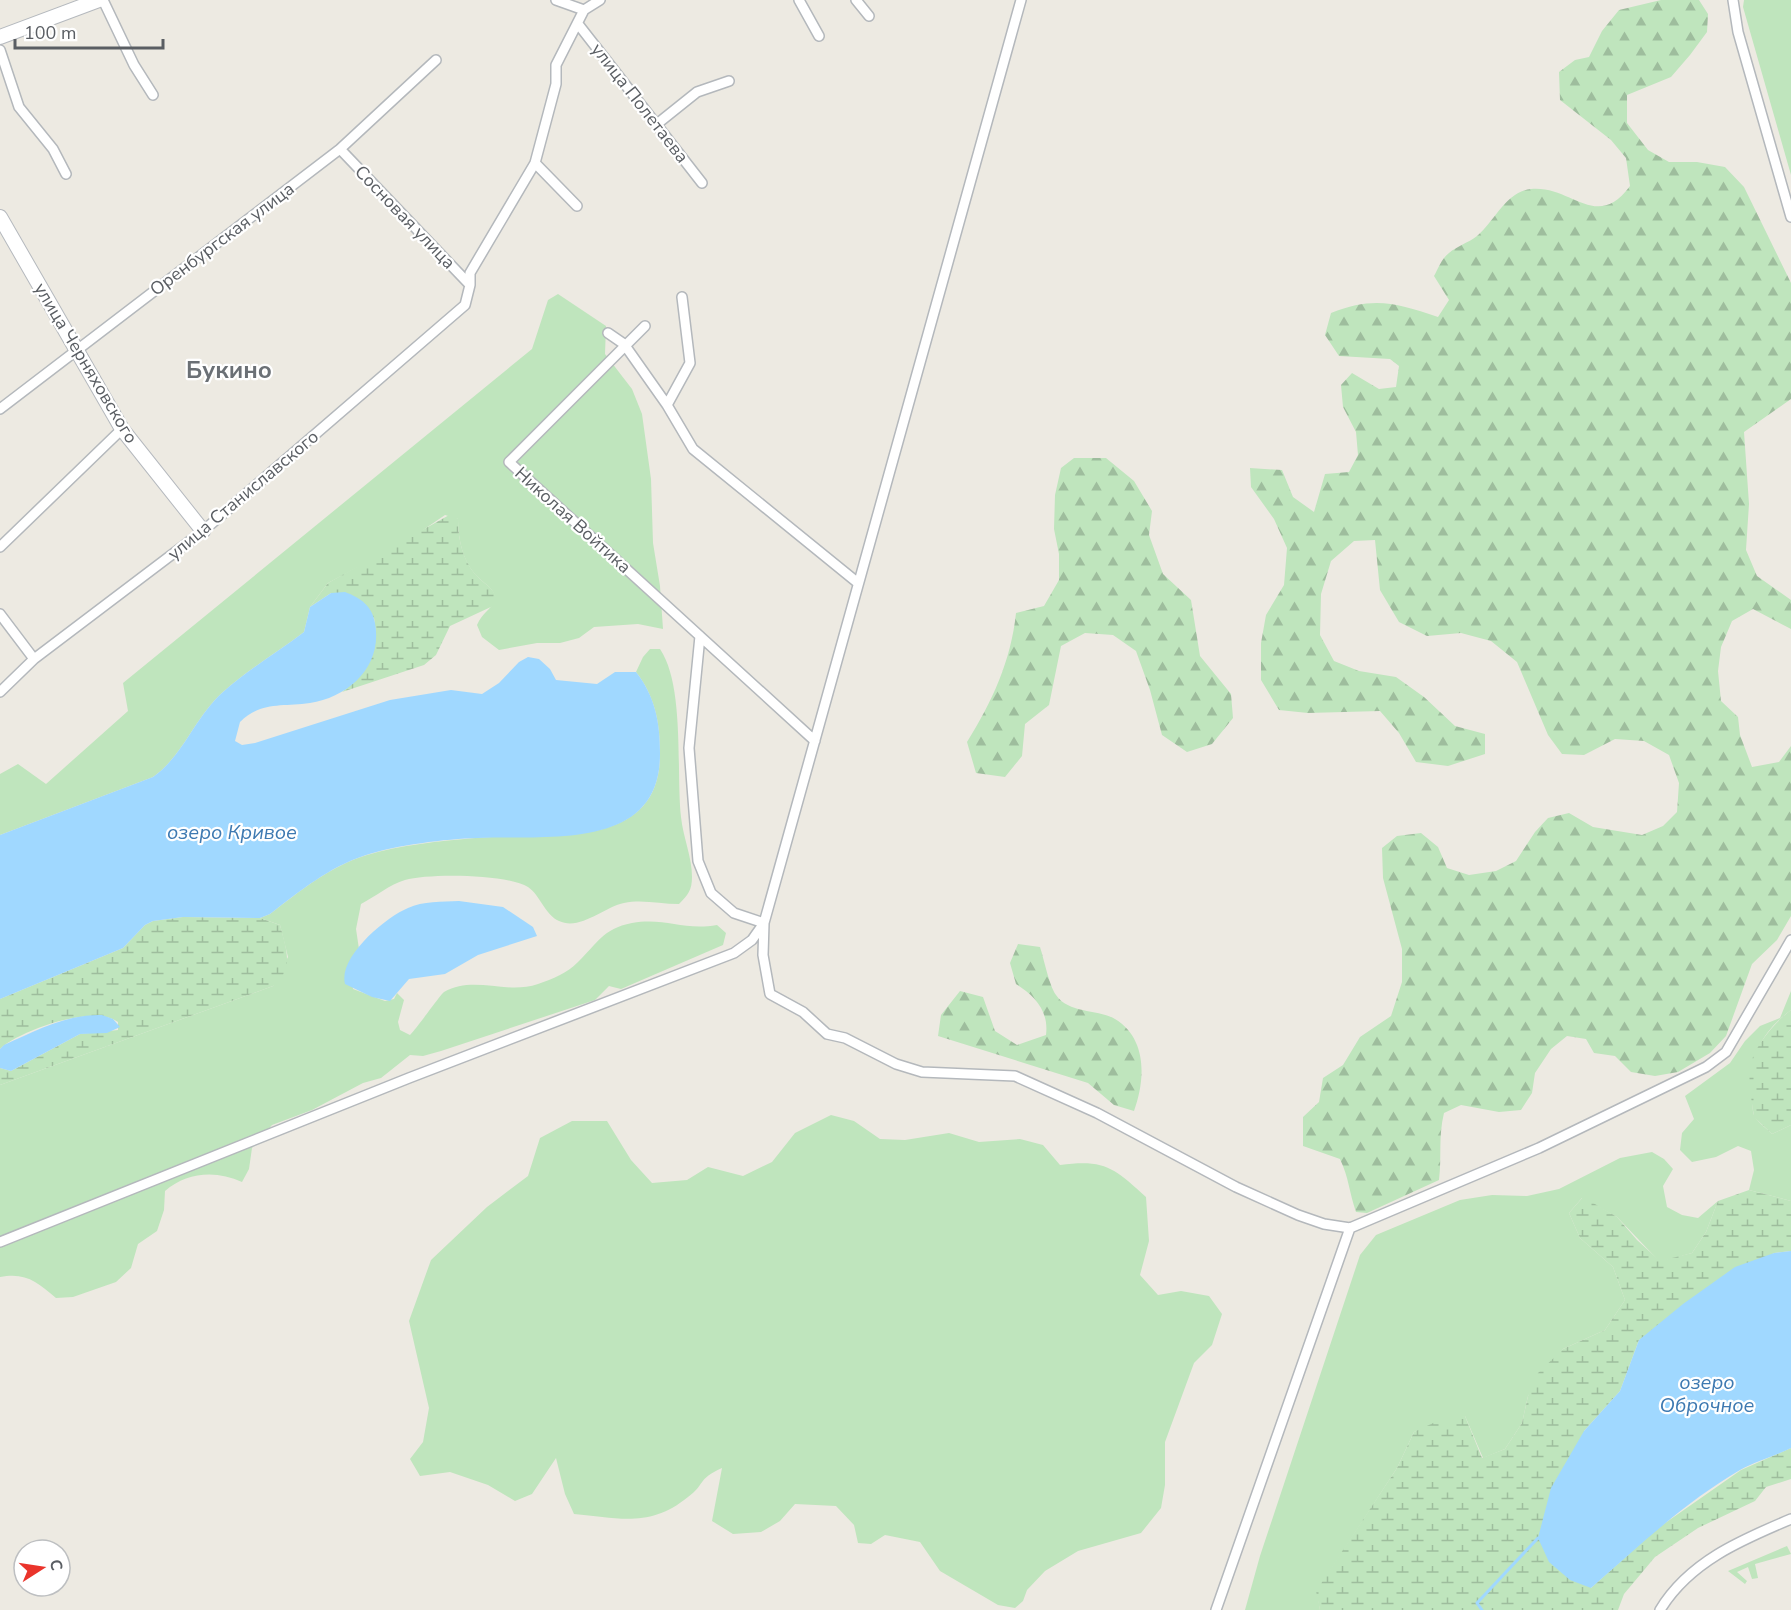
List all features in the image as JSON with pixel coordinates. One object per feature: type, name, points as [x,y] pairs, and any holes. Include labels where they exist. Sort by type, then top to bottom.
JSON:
[{"type":"street","points":[[0,37],[101,0],[153,95]]},
{"type":"street","points":[[556,0],[584,10],[600,0]]},
{"type":"street","points":[[799,0],[819,36]]},
{"type":"street","points":[[856,0],[869,16]]},
{"type":"street","points":[[1021,0],[764,923],[763,955],[770,994],[803,1012],[827,1034],[845,1038],[896,1064],[922,1072],[1015,1076],[1097,1113],[1256,1196],[1324,1224],[1350,1228],[1539,1148],[1706,1067],[1726,1052],[1791,940]]},
{"type":"street","points":[[1733,0],[1738,32],[1791,217]]},
{"type":"street","name":"улица Полетаева","points":[[470,285],[470,273],[535,163],[556,84],[556,65],[584,10]]},
{"type":"street","name":"улица Полетаева","points":[[578,24],[702,183]]},
{"type":"street","points":[[0,50],[20,107],[53,149],[66,174]]},
{"type":"street","name":"Оренбургская улица","points":[[0,409],[340,149],[436,60]]},
{"type":"street","points":[[657,124],[697,92],[729,81]]},
{"type":"street","name":"Сосновая улица","points":[[340,149],[470,285]]},
{"type":"street","points":[[535,163],[577,206]]},
{"type":"street","name":"улица Черняховского","points":[[0,217],[122,429],[203,531]]},
{"type":"street","name":"улица Станиславского","points":[[0,692],[34,659],[203,531],[465,305],[470,285]]},
{"type":"street","points":[[667,405],[690,363],[682,297]]},
{"type":"street","name":"Николая Войтика","points":[[645,326],[509,462],[700,636]]},
{"type":"street","points":[[608,333],[625,346],[667,405],[693,449],[858,583]]},
{"type":"street","points":[[0,547],[122,429]]},
{"type":"street","points":[[0,614],[34,659]]},
{"type":"street","points":[[700,636],[815,741]]},
{"type":"street","points":[[700,636],[689,748],[698,861],[711,893],[734,913],[764,923]]},
{"type":"street","points":[[0,1242],[410,1078],[734,953],[752,940],[764,923]]},
{"type":"street","points":[[1216,1610],[1350,1228]]},
{"type":"street","points":[[1660,1610],[1675,1588],[1712,1557],[1791,1519]]},
{"type":"green space","points":[[1661,0],[1699,0],[1708,14],[1707,32],[1671,77],[1627,95],[1627,123],[1648,150],[1669,162],[1697,162],[1725,167],[1744,187],[1791,283],[1791,399],[1744,432],[1749,504],[1746,550],[1757,576],[1791,600],[1791,629],[1753,609],[1732,621],[1721,647],[1718,671],[1721,701],[1738,717],[1740,735],[1752,767],[1779,762],[1791,746],[1791,916],[1777,940],[1752,964],[1726,1036],[1710,1053],[1678,1072],[1655,1076],[1631,1072],[1615,1056],[1594,1053],[1586,1039],[1567,1036],[1551,1049],[1535,1073],[1532,1093],[1521,1110],[1499,1112],[1461,1105],[1444,1113],[1439,1180],[1367,1213],[1356,1212],[1340,1159],[1303,1146],[1303,1117],[1319,1102],[1323,1078],[1343,1065],[1360,1037],[1391,1016],[1402,982],[1402,949],[1383,878],[1382,848],[1397,836],[1421,833],[1438,847],[1447,868],[1469,875],[1496,871],[1516,861],[1535,832],[1548,818],[1569,813],[1593,827],[1642,835],[1663,826],[1677,812],[1679,783],[1669,755],[1644,741],[1615,739],[1584,755],[1562,754],[1548,735],[1517,662],[1491,641],[1461,633],[1427,636],[1399,622],[1380,590],[1375,540],[1354,541],[1331,561],[1321,594],[1320,635],[1334,661],[1359,671],[1396,677],[1424,697],[1455,726],[1485,734],[1485,754],[1448,766],[1416,762],[1399,733],[1380,711],[1308,713],[1279,710],[1261,680],[1261,643],[1266,615],[1284,585],[1287,548],[1274,519],[1251,487],[1250,468],[1282,470],[1293,497],[1314,512],[1325,474],[1349,472],[1358,455],[1356,432],[1343,407],[1341,385],[1352,373],[1379,389],[1396,387],[1399,366],[1390,359],[1339,356],[1325,335],[1331,313],[1360,304],[1385,303],[1438,317],[1449,300],[1434,276],[1442,261],[1452,251],[1477,236],[1514,195],[1531,189],[1546,190],[1595,206],[1606,205],[1618,199],[1630,186],[1626,158],[1611,140],[1560,100],[1559,72],[1575,60],[1589,57],[1602,31],[1619,10]]},
{"type":"green space","points":[[1744,0],[1791,0],[1791,175],[1743,7]]},
{"type":"green space","points":[[558,294],[606,326],[605,354],[632,389],[642,414],[651,479],[653,543],[660,586],[663,629],[638,624],[594,627],[579,638],[560,643],[537,643],[499,650],[482,637],[477,625],[496,600],[494,593],[469,566],[465,558],[460,543],[458,519],[445,515],[410,539],[328,583],[310,607],[304,632],[223,692],[204,713],[173,758],[153,777],[0,835],[0,774],[18,764],[46,784],[128,711],[123,683],[532,349],[548,300]]},
{"type":"green space","points":[[1074,458],[1106,458],[1134,481],[1152,511],[1149,535],[1163,574],[1191,600],[1200,656],[1231,694],[1233,718],[1212,744],[1187,752],[1162,735],[1150,690],[1136,651],[1113,635],[1085,633],[1061,646],[1049,705],[1025,724],[1022,756],[1005,777],[976,773],[967,742],[999,680],[1010,648],[1016,613],[1044,606],[1059,580],[1059,554],[1054,529],[1055,495],[1061,468]]},
{"type":"green space","points":[[451,514],[458,519],[460,543],[465,558],[479,578],[492,590],[497,600],[493,606],[450,626],[436,655],[424,665],[342,692],[365,669],[370,660],[375,640],[374,618],[331,593],[310,607],[328,583]]},
{"type":"green space","points":[[650,649],[660,649],[668,665],[673,684],[678,730],[681,817],[692,877],[690,889],[685,898],[679,904],[624,903],[584,921],[567,923],[554,918],[528,887],[503,879],[431,876],[405,880],[361,904],[356,929],[359,949],[350,961],[353,989],[385,1001],[394,999],[397,993],[404,1000],[398,1022],[400,1030],[410,1035],[444,992],[467,985],[526,987],[544,982],[560,975],[578,962],[607,933],[632,923],[717,925],[726,933],[723,945],[621,989],[609,986],[595,1000],[441,1051],[423,1056],[410,1055],[381,1078],[363,1083],[312,1110],[272,1125],[252,1148],[249,1169],[242,1182],[222,1176],[202,1175],[183,1180],[165,1191],[164,1210],[157,1231],[138,1244],[131,1268],[116,1282],[73,1297],[56,1298],[43,1287],[24,1277],[0,1277],[0,1085],[273,986],[288,957],[280,925],[260,918],[270,914],[328,872],[353,860],[420,844],[475,838],[564,835],[594,831],[620,823],[641,808],[655,785],[660,753],[659,731],[652,700],[636,672],[643,657]]},
{"type":"green space","points":[[183,917],[260,918],[280,925],[287,958],[280,980],[273,986],[0,1085],[0,1068],[11,1071],[80,1034],[118,1030],[118,1022],[107,1017],[75,1018],[40,1027],[0,1049],[0,999],[123,948],[145,925],[153,921]]},
{"type":"green space","points":[[1018,944],[1040,947],[1051,985],[1062,1001],[1076,1008],[1108,1016],[1126,1027],[1138,1049],[1141,1061],[1142,1074],[1134,1111],[1114,1105],[1088,1083],[938,1036],[941,1015],[960,991],[983,997],[995,1031],[1017,1045],[1046,1035],[1043,1011],[1035,999],[1016,984],[1010,963]]},
{"type":"green space","points":[[1791,991],[1791,1010],[1771,1028],[1758,1049],[1754,1060],[1751,1085],[1753,1113],[1761,1124],[1772,1134],[1791,1125],[1791,1201],[1749,1190],[1754,1170],[1751,1151],[1738,1146],[1716,1157],[1692,1162],[1680,1150],[1682,1133],[1694,1119],[1685,1096],[1730,1063],[1745,1041],[1760,1026],[1780,1018]]},
{"type":"green space","points":[[1791,1010],[1791,1125],[1772,1134],[1754,1117],[1750,1090],[1751,1063],[1762,1041],[1779,1020]]},
{"type":"green space","points":[[831,1115],[854,1121],[880,1139],[905,1140],[949,1133],[979,1142],[1020,1139],[1043,1145],[1060,1165],[1088,1163],[1108,1168],[1146,1197],[1149,1241],[1140,1275],[1158,1295],[1181,1291],[1209,1296],[1222,1314],[1212,1345],[1194,1363],[1165,1442],[1165,1485],[1161,1508],[1141,1533],[1078,1551],[1045,1571],[1027,1590],[1023,1601],[1015,1608],[998,1605],[940,1571],[920,1542],[885,1535],[871,1544],[858,1543],[854,1525],[836,1506],[795,1504],[780,1521],[761,1532],[733,1534],[712,1521],[722,1468],[709,1475],[693,1493],[674,1507],[647,1517],[634,1519],[574,1514],[565,1494],[556,1458],[532,1494],[515,1501],[488,1485],[450,1472],[420,1476],[410,1459],[423,1442],[429,1408],[409,1321],[431,1260],[487,1207],[528,1176],[540,1138],[572,1121],[607,1121],[631,1160],[652,1183],[687,1180],[708,1167],[743,1176],[772,1162],[795,1133]]},
{"type":"green space","points":[[1652,1152],[1664,1159],[1673,1169],[1663,1186],[1667,1207],[1682,1215],[1698,1218],[1718,1201],[1706,1232],[1692,1253],[1660,1262],[1617,1217],[1582,1198],[1569,1213],[1580,1238],[1613,1267],[1625,1300],[1605,1330],[1563,1349],[1528,1396],[1522,1423],[1505,1449],[1483,1458],[1465,1416],[1414,1432],[1397,1468],[1317,1591],[1320,1610],[1245,1610],[1260,1556],[1360,1255],[1376,1235],[1460,1200],[1492,1195],[1527,1196],[1559,1189],[1620,1158]]},
{"type":"green space","points":[[1749,1190],[1791,1201],[1791,1251],[1774,1253],[1639,1340],[1620,1391],[1584,1431],[1591,1588],[1658,1528],[1741,1470],[1791,1448],[1791,1479],[1766,1487],[1755,1501],[1698,1528],[1655,1557],[1624,1594],[1618,1610],[1320,1610],[1316,1591],[1397,1468],[1414,1432],[1446,1417],[1465,1416],[1482,1458],[1505,1449],[1522,1423],[1528,1396],[1538,1373],[1563,1349],[1605,1330],[1625,1300],[1613,1267],[1580,1238],[1569,1213],[1583,1197],[1617,1217],[1660,1261],[1692,1253],[1706,1232],[1718,1201]]},
{"type":"green space","points":[[1787,1546],[1791,1554],[1755,1564],[1758,1578],[1752,1579],[1748,1567],[1737,1572],[1747,1581],[1745,1584],[1728,1571]]},
{"type":"water","name":"озеро Кривое","points":[[345,592],[365,603],[374,617],[376,639],[374,653],[360,677],[338,694],[324,700],[273,706],[248,715],[240,722],[235,741],[242,745],[255,743],[390,700],[451,690],[482,694],[499,683],[519,662],[528,657],[539,659],[550,669],[556,680],[597,684],[615,672],[636,672],[652,700],[660,742],[655,785],[642,808],[621,823],[595,832],[566,836],[451,840],[378,851],[352,860],[327,873],[270,914],[260,918],[183,917],[153,921],[145,925],[123,948],[0,999],[0,835],[153,777],[173,758],[204,713],[223,692],[304,632],[310,607],[331,593]]},
{"type":"water","points":[[459,901],[503,907],[533,927],[537,936],[478,955],[445,974],[409,979],[390,1001],[372,997],[345,984],[345,973],[356,950],[388,920],[420,904]]},
{"type":"water","points":[[102,1015],[113,1019],[120,1027],[107,1033],[80,1034],[11,1071],[0,1068],[0,1049],[4,1045],[64,1020]]},
{"type":"water","name":"озеро Оброчное","points":[[1791,1251],[1791,1448],[1740,1470],[1700,1496],[1591,1588],[1570,1580],[1549,1562],[1538,1538],[1551,1488],[1584,1431],[1620,1391],[1639,1340],[1683,1304],[1735,1267],[1774,1253]]},
{"type":"waterway","points":[[1482,1610],[1477,1603],[1538,1538]]},
{"type":"district","name":"Букино","points":[[229,370]]}]
